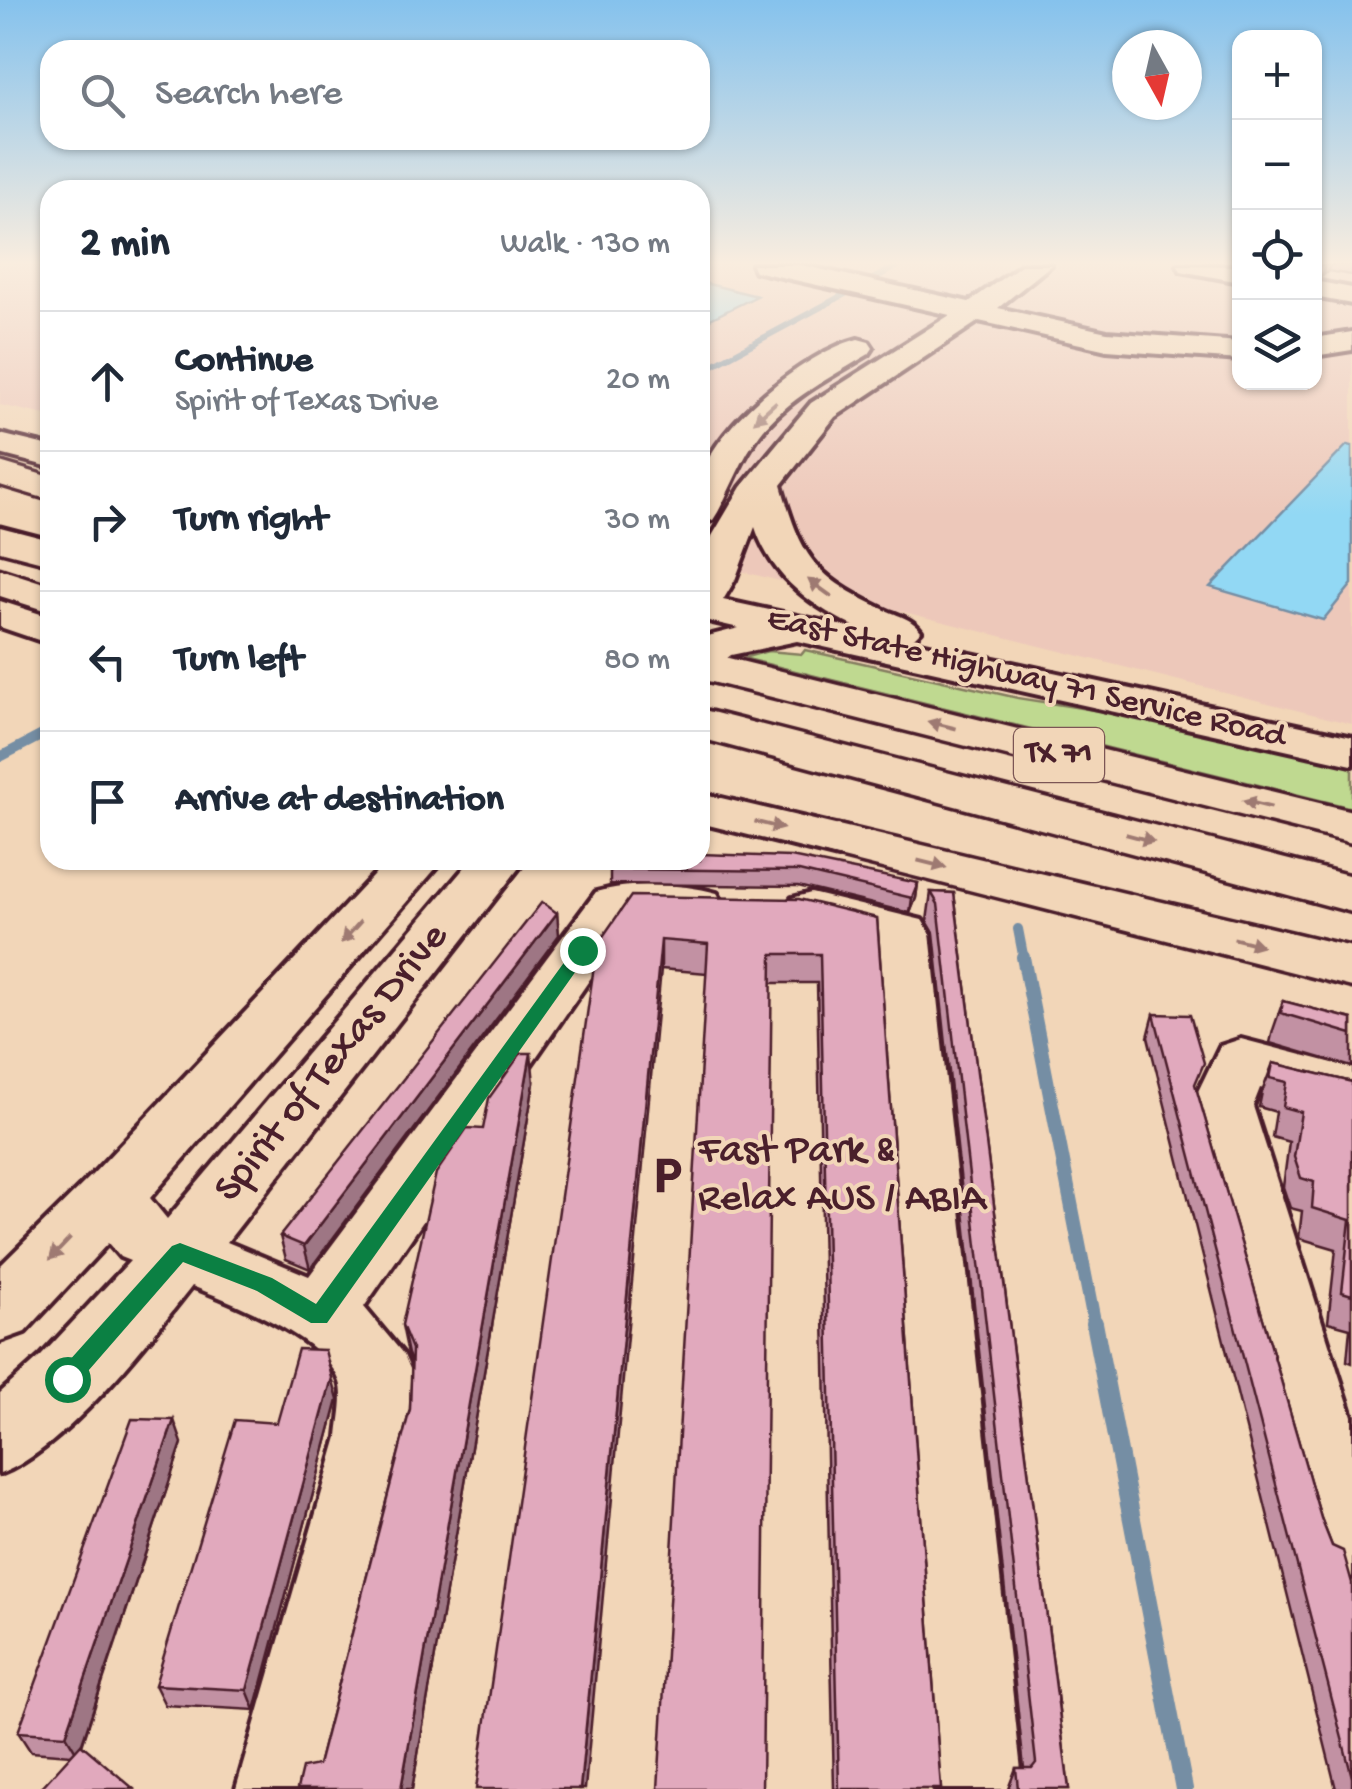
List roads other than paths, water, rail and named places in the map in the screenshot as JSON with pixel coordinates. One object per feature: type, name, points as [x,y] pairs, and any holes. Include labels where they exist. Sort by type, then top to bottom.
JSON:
[{"type":"highway","points":[[0,473],[40,486]]},
{"type":"highway","points":[[0,490],[40,500]]},
{"type":"highway","points":[[0,539],[40,549]]},
{"type":"highway","points":[[0,582],[40,596]]},
{"type":"highway","name":"TX 71","points":[[710,665],[1352,828]]},
{"type":"highway","name":"TX 71","points":[[712,737],[1046,814],[1352,894]]},
{"type":"highway","points":[[838,841],[1352,968]]},
{"type":"street","points":[[710,588],[754,496],[851,371],[874,348]]},
{"type":"street","points":[[710,492],[754,420],[813,376],[890,365],[907,348]]},
{"type":"street","points":[[0,444],[40,454]]},
{"type":"street","points":[[764,486],[775,541],[821,590],[867,616],[1003,674]]},
{"type":"street","name":"East State Highway 71 Service Road","points":[[710,607],[1352,752]]},
{"type":"street","points":[[0,613],[40,627]]},
{"type":"street","points":[[710,653],[738,639],[804,630]]},
{"type":"street","points":[[710,810],[838,841]]},
{"type":"street","name":"Spirit of Texas Drive","points":[[0,1311],[115,1193],[407,870]]},
{"type":"street","name":"Spirit of Texas Drive","points":[[0,1440],[67,1379],[180,1252],[490,870]]},
{"type":"street","points":[[319,1316],[615,904],[798,907],[902,934],[978,1789]]},
{"type":"street","points":[[1352,1090],[1240,1061],[1222,1106],[1352,1538]]},
{"type":"street","points":[[115,1193],[128,1222],[143,1238],[264,1285],[345,1331],[378,1378],[375,1438],[280,1789]]},
{"type":"water","points":[[1347,445],[1352,446],[1352,584],[1323,620],[1210,587]]},
{"type":"waterway","points":[[710,367],[744,348]]},
{"type":"waterway","points":[[0,757],[40,736]]},
{"type":"waterway","points":[[1018,929],[1024,960]]},
{"type":"waterway","points":[[1023,957],[1095,1326]]},
{"type":"waterway","points":[[1094,1323],[1184,1789]]},
{"type":"place","name":"Fast Park & Relax AUS / ABIA","points":[[668,1176]]}]
